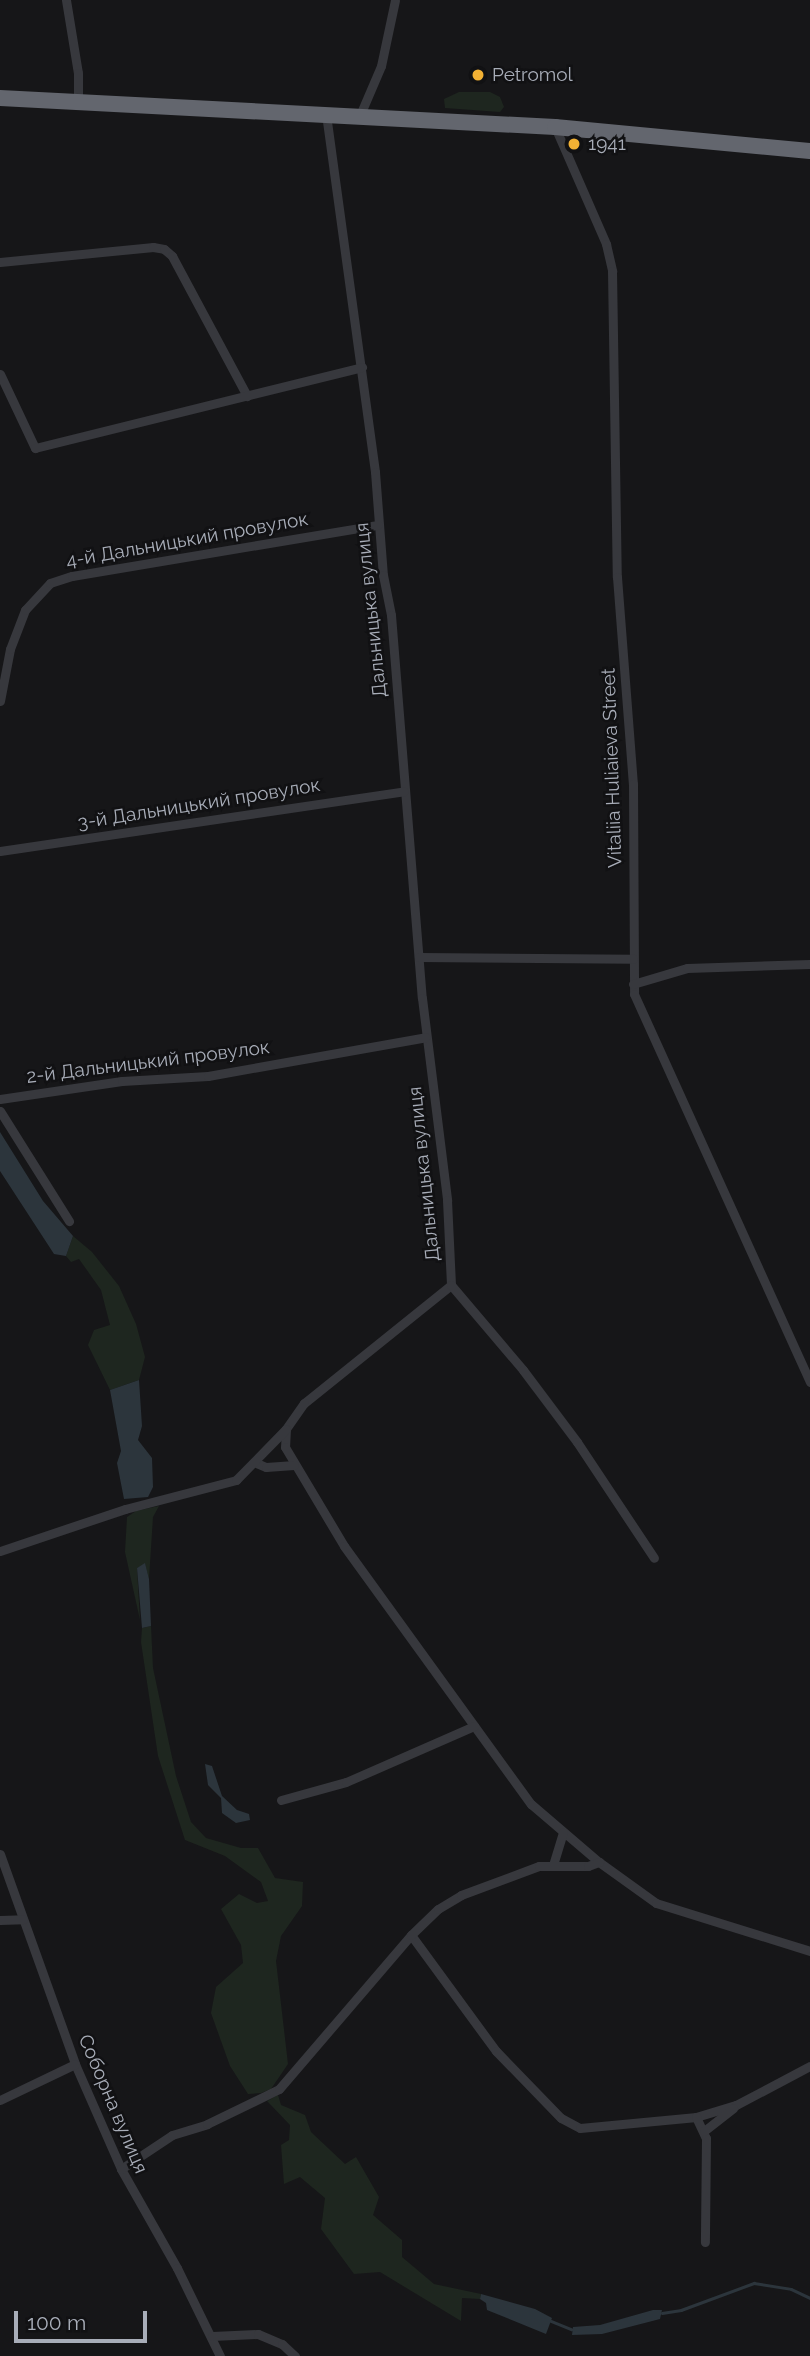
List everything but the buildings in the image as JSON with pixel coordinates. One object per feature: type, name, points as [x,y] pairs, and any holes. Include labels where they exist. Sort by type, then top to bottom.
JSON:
[{"type":"highway","points":[[0,98],[555,127],[810,151]]},
{"type":"street","points":[[66,0],[78,74],[78,102]]},
{"type":"street","points":[[360,115],[380,66],[395,0]]},
{"type":"street","name":"Дальницька вулиця","points":[[0,1551],[125,1509],[229,1483],[286,1429],[304,1403],[451,1285],[448,1210],[426,1037],[391,615],[378,525],[375,472],[362,367],[326,114]]},
{"type":"street","name":"Vitaliia Huliaieva Street","points":[[555,127],[606,244],[612,271],[617,577],[633,784],[633,984],[636,1004],[810,1382]]},
{"type":"street","points":[[0,262],[152,247],[164,249],[172,256],[247,396]]},
{"type":"street","points":[[0,374],[34,448],[362,367]]},
{"type":"street","name":"4-й Дальницький провулок","points":[[0,701],[10,649],[25,610],[50,583],[72,576],[378,525]]},
{"type":"street","name":"3-й Дальницький провулок","points":[[0,851],[404,791]]},
{"type":"street","points":[[419,957],[633,959]]},
{"type":"street","points":[[633,984],[687,968],[810,964]]},
{"type":"street","name":"2-й Дальницький провулок","points":[[0,1100],[122,1081],[208,1076],[426,1037]]},
{"type":"street","points":[[0,1111],[69,1221]]},
{"type":"street","points":[[451,1285],[523,1370],[569,1432],[654,1558]]},
{"type":"street","points":[[286,1429],[285,1447],[344,1546],[531,1804],[599,1862],[656,1903],[810,1951]]},
{"type":"street","points":[[254,1462],[266,1467],[294,1465]]},
{"type":"street","points":[[281,1800],[346,1782],[474,1726]]},
{"type":"street","points":[[553,1865],[563,1832]]},
{"type":"street","name":"Соборна вулиця","points":[[0,1854],[75,2064],[121,2169],[212,2336],[220,2356]]},
{"type":"street","points":[[121,2169],[173,2135],[207,2124],[275,2092],[411,1935],[438,1909],[461,1895],[514,1873],[553,1865],[572,1867],[599,1862]]},
{"type":"street","points":[[0,1920],[23,1919]]},
{"type":"street","points":[[411,1935],[496,2051],[561,2118],[573,2126],[587,2129],[696,2117],[736,2105],[810,2066]]},
{"type":"street","points":[[0,2100],[75,2064]]},
{"type":"street","points":[[704,2131],[736,2105]]},
{"type":"street","points":[[696,2117],[704,2131],[705,2242]]},
{"type":"street","points":[[212,2336],[258,2334],[282,2344],[295,2356]]},
{"type":"shaded area","points":[[459,92],[490,92],[500,97],[504,107],[500,112],[445,108],[444,99]]},
{"type":"shaded area","points":[[0,1132],[43,1201],[73,1236],[66,1256],[54,1254],[0,1171]]},
{"type":"shaded area","points":[[73,1236],[92,1252],[119,1286],[136,1324],[145,1357],[139,1380],[110,1390],[88,1345],[94,1330],[110,1325],[101,1290],[79,1259],[71,1262],[66,1256]]},
{"type":"shaded area","points":[[139,1380],[142,1426],[138,1440],[152,1458],[153,1487],[148,1497],[124,1499],[117,1463],[121,1451],[110,1390]]},
{"type":"shaded area","points":[[159,1506],[153,1517],[149,1579],[145,1564],[137,1568],[140,1620],[125,1552],[127,1517],[136,1511]]},
{"type":"shaded area","points":[[145,1563],[149,1579],[151,1626],[142,1628],[137,1568]]},
{"type":"shaded area","points":[[151,1626],[153,1668],[176,1776],[191,1822],[206,1838],[241,1848],[258,1848],[275,1878],[303,1882],[302,1906],[281,1936],[276,1961],[288,2064],[271,2089],[261,2093],[248,2094],[230,2066],[211,2013],[216,1987],[243,1963],[241,1945],[221,1909],[239,1894],[257,1903],[268,1901],[261,1882],[225,1856],[185,1840],[158,1756],[141,1642],[142,1628]]},
{"type":"shaded area","points":[[205,1764],[212,1766],[222,1796],[237,1810],[249,1814],[250,1820],[236,1823],[222,1813],[221,1798],[208,1785]]},
{"type":"shaded area","points":[[278,2095],[281,2105],[305,2115],[311,2132],[345,2164],[356,2157],[379,2197],[373,2215],[402,2240],[402,2257],[434,2284],[481,2294],[480,2299],[462,2298],[461,2321],[380,2272],[354,2274],[321,2229],[325,2198],[300,2177],[284,2184],[281,2145],[289,2140],[290,2125],[267,2101]]},
{"type":"shaded area","points":[[481,2294],[535,2309],[552,2318],[546,2334],[487,2310],[486,2303],[480,2299]]},
{"type":"shaded area","points":[[653,2310],[662,2310],[660,2319],[602,2334],[572,2335],[573,2327],[600,2325]]},
{"type":"waterway","points":[[662,2313],[681,2310],[754,2283],[791,2289],[810,2298]]},
{"type":"waterway","points":[[551,2321],[571,2329]]},
{"type":"place","name":"Petromol","points":[[478,75]]},
{"type":"place","name":"1941","points":[[574,144]]}]
